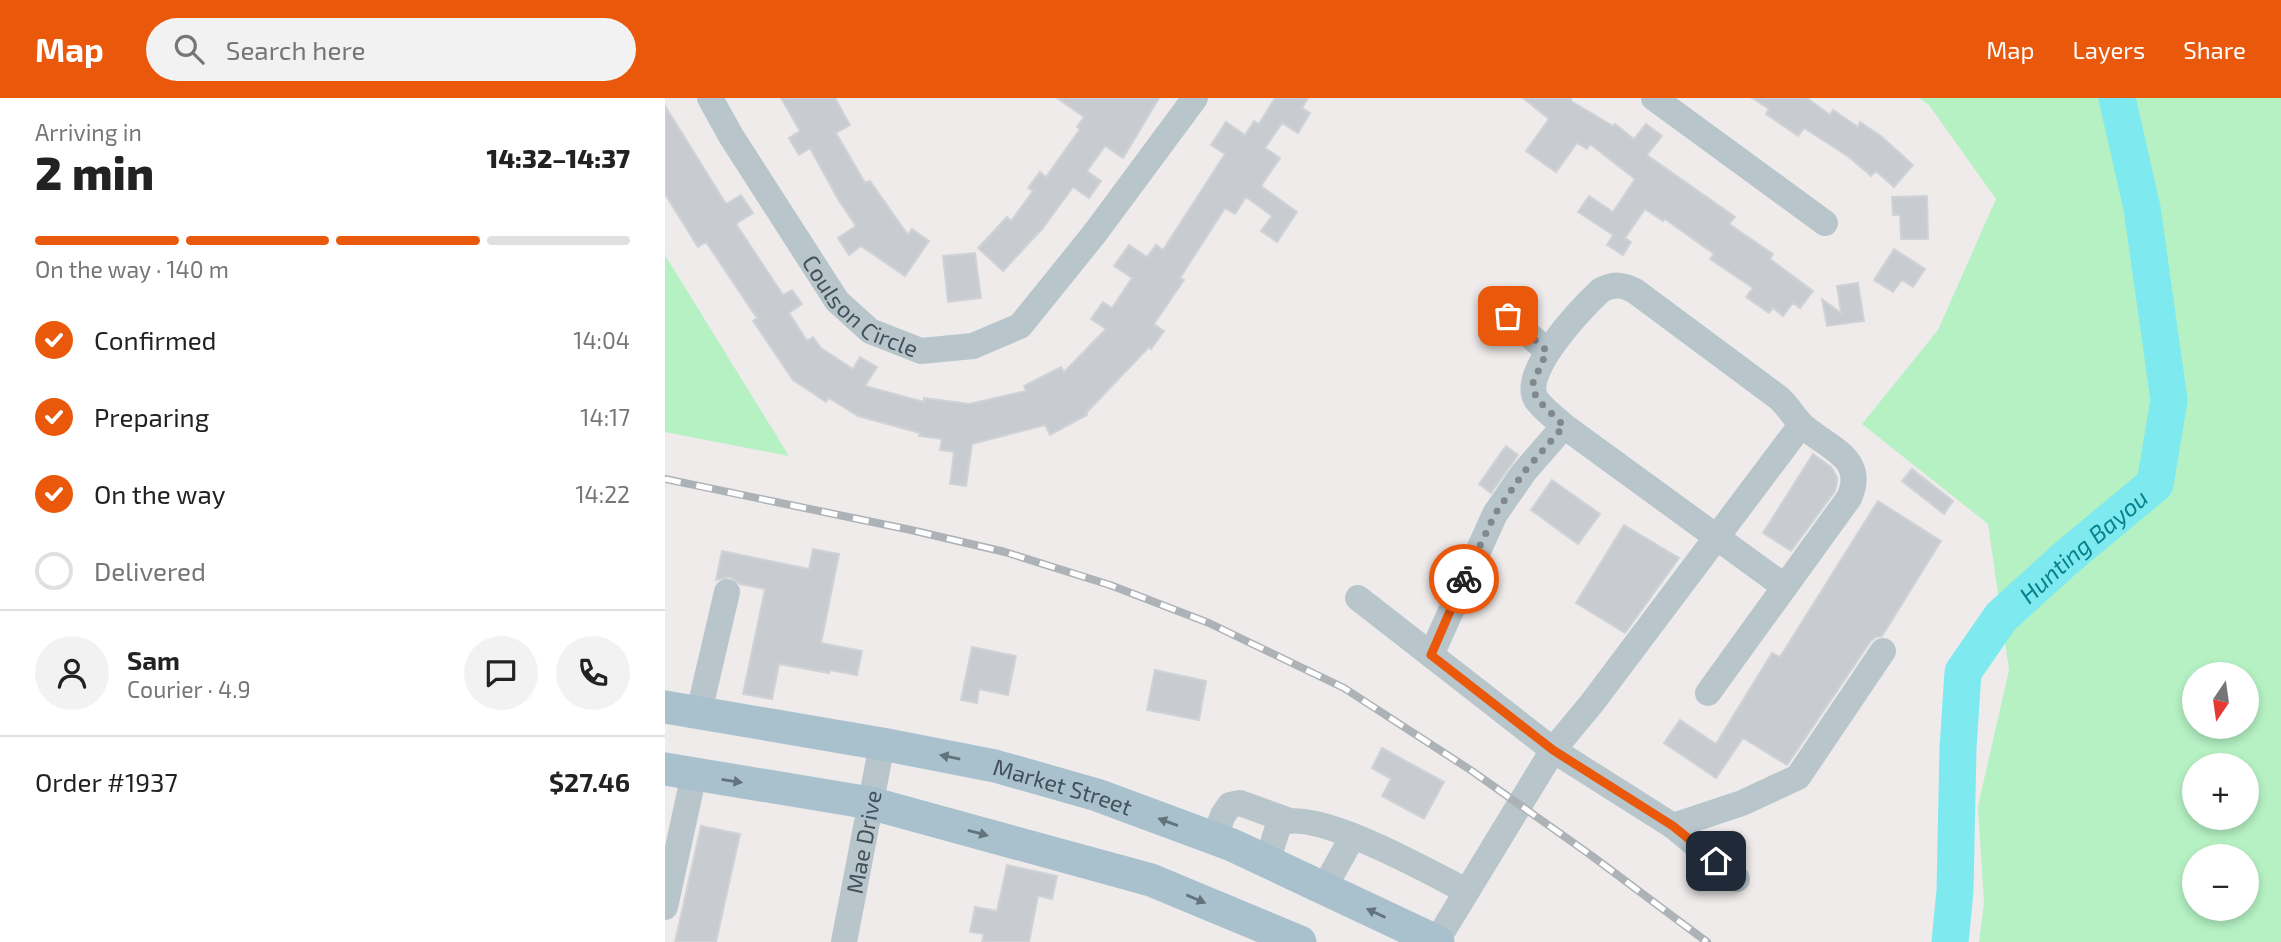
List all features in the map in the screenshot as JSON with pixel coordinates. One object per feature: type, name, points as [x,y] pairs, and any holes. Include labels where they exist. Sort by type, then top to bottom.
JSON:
[{"type":"main road","name":"Market Street","points":[[665,707],[995,766],[1097,795],[1214,839],[1437,942]]},
{"type":"main road","points":[[679,771],[870,803],[1151,880],[1300,942]]},
{"type":"street","name":"Coulson Circle","points":[[710,98],[731,136],[837,301],[870,331],[921,351],[973,345],[1020,326],[1095,233],[1195,98]]},
{"type":"street","points":[[1654,98],[1825,223]]},
{"type":"street","points":[[1708,693],[1849,498],[1854,486],[1854,472],[1850,463],[1801,425],[1779,398],[1624,286],[1613,285],[1601,290],[1547,351],[1533,383],[1536,398],[1564,426],[1784,587]]},
{"type":"street","points":[[1508,316],[1547,351]]},
{"type":"street","points":[[1437,942],[1553,750],[1592,703],[1801,425]]},
{"type":"street","points":[[1431,655],[1495,514],[1524,472],[1564,426]]},
{"type":"street","points":[[699,712],[727,592]]},
{"type":"street","points":[[1358,598],[1553,750],[1673,826],[1737,879]]},
{"type":"street","points":[[1673,826],[1742,803],[1798,778],[1883,651]]},
{"type":"street","name":"Mae Drive","points":[[844,942],[882,744]]},
{"type":"street","points":[[665,907],[679,771]]},
{"type":"street","points":[[1214,839],[1230,805],[1240,803],[1287,820],[1315,824],[1367,840],[1466,891]]},
{"type":"street","points":[[1267,862],[1279,824],[1287,820]]},
{"type":"street","points":[[1324,888],[1353,836]]},
{"type":"green space","points":[[1919,98],[2281,98],[2281,942],[1979,942],[1984,904],[1978,806],[2009,670],[1988,524],[1862,424],[1938,330],[1996,199],[1929,105]]},
{"type":"green space","points":[[665,255],[789,456],[665,432]]},
{"type":"building","points":[[781,98],[835,98],[850,125],[836,133],[865,183],[870,181],[908,235],[912,229],[929,241],[905,276],[861,246],[849,255],[838,238],[856,226],[810,148],[799,155],[789,138],[800,131]]},
{"type":"building","points":[[1057,98],[1159,98],[1123,158],[1105,146],[1087,171],[1101,181],[1089,198],[1073,187],[1042,229],[1003,271],[978,248],[1007,217],[1011,221],[1033,191],[1028,188],[1040,172],[1046,177],[1080,129],[1077,127],[1084,117]]},
{"type":"building","points":[[1275,98],[1308,98],[1302,108],[1310,113],[1298,133],[1282,123],[1265,148],[1280,158],[1261,186],[1297,212],[1277,242],[1261,231],[1272,216],[1246,197],[1235,214],[1225,208],[1180,278],[1184,280],[1154,324],[1164,331],[1151,349],[1149,347],[1087,415],[1050,435],[1045,425],[972,444],[966,486],[950,484],[954,452],[940,450],[942,439],[919,436],[920,433],[858,416],[829,398],[826,402],[793,380],[753,321],[757,318],[706,242],[698,247],[665,194],[665,106],[726,204],[741,195],[753,213],[736,224],[783,295],[792,290],[802,304],[789,313],[807,341],[813,337],[821,348],[853,369],[860,357],[877,367],[865,386],[924,402],[924,398],[969,404],[1026,391],[1024,386],[1061,367],[1064,372],[1106,329],[1091,319],[1103,302],[1112,308],[1132,278],[1114,266],[1129,245],[1147,257],[1156,245],[1163,250],[1225,154],[1211,145],[1226,122],[1245,135],[1254,121],[1259,124]]},
{"type":"building","points":[[1523,98],[1571,98],[1571,101],[1613,126],[1615,124],[1634,139],[1646,124],[1662,136],[1647,155],[1735,217],[1729,224],[1773,254],[1770,259],[1813,291],[1800,308],[1793,303],[1783,316],[1773,308],[1769,313],[1746,297],[1753,288],[1710,259],[1714,254],[1665,219],[1663,221],[1645,209],[1625,238],[1631,242],[1623,255],[1607,245],[1613,235],[1578,212],[1589,196],[1613,212],[1635,179],[1590,144],[1587,149],[1577,143],[1556,172],[1526,151],[1549,119]]},
{"type":"building","points":[[1752,98],[1807,98],[1830,115],[1833,110],[1858,127],[1860,122],[1881,136],[1913,165],[1894,187],[1876,171],[1871,176],[1849,157],[1804,128],[1798,136],[1766,114],[1769,109]]},
{"type":"building","points":[[1927,196],[1928,239],[1901,239],[1900,215],[1893,215],[1892,197]]},
{"type":"building","points":[[1894,249],[1925,269],[1913,287],[1902,280],[1893,292],[1874,280]]},
{"type":"building","points":[[975,253],[981,298],[948,302],[943,256]]},
{"type":"building","points":[[1858,283],[1864,321],[1827,326],[1822,299],[1841,313],[1837,286]]},
{"type":"building","points":[[1506,446],[1518,455],[1491,493],[1479,484]]},
{"type":"building","points":[[1813,454],[1831,467],[1837,477],[1835,491],[1791,551],[1763,533]]},
{"type":"building","points":[[1912,469],[1953,501],[1944,514],[1902,481]]},
{"type":"building","points":[[1552,480],[1600,514],[1578,544],[1531,510]]},
{"type":"building","points":[[1878,501],[1941,541],[1882,636],[1870,642],[1787,765],[1743,738],[1716,778],[1664,743],[1680,720],[1716,744],[1772,653],[1780,657]]},
{"type":"building","points":[[1624,525],[1679,558],[1625,633],[1576,603]]},
{"type":"building","points":[[813,549],[839,554],[821,643],[862,651],[857,675],[779,664],[772,699],[743,694],[765,589],[740,584],[730,577],[716,580],[722,551],[809,569]]},
{"type":"building","points":[[972,647],[1016,656],[1008,695],[979,689],[977,703],[961,700]]},
{"type":"building","points":[[1155,670],[1206,681],[1199,720],[1147,710]]},
{"type":"building","points":[[1382,748],[1444,782],[1424,819],[1382,796],[1391,779],[1372,768]]},
{"type":"building","points":[[701,826],[740,834],[716,942],[675,942]]},
{"type":"building","points":[[1007,865],[1057,876],[1052,899],[1038,896],[1029,942],[982,942],[984,934],[970,932],[975,907],[997,911]]},
{"type":"waterway","name":"Hunting Bayou","points":[[1950,942],[1955,891],[1958,748],[1963,672],[2001,617],[2066,558],[2155,484],[2169,400],[2142,208],[2117,98]]},
{"type":"railway","points":[[665,479],[1005,552],[1110,585],[1209,623],[1344,688],[1472,771],[1707,942]]},
{"type":"way so far","points":[[1464,579],[1495,514],[1524,472],[1564,426],[1536,398],[1533,383],[1547,351],[1508,316]]},
{"type":"route","points":[[1464,579],[1431,655],[1553,750],[1673,826],[1716,861]]}]
